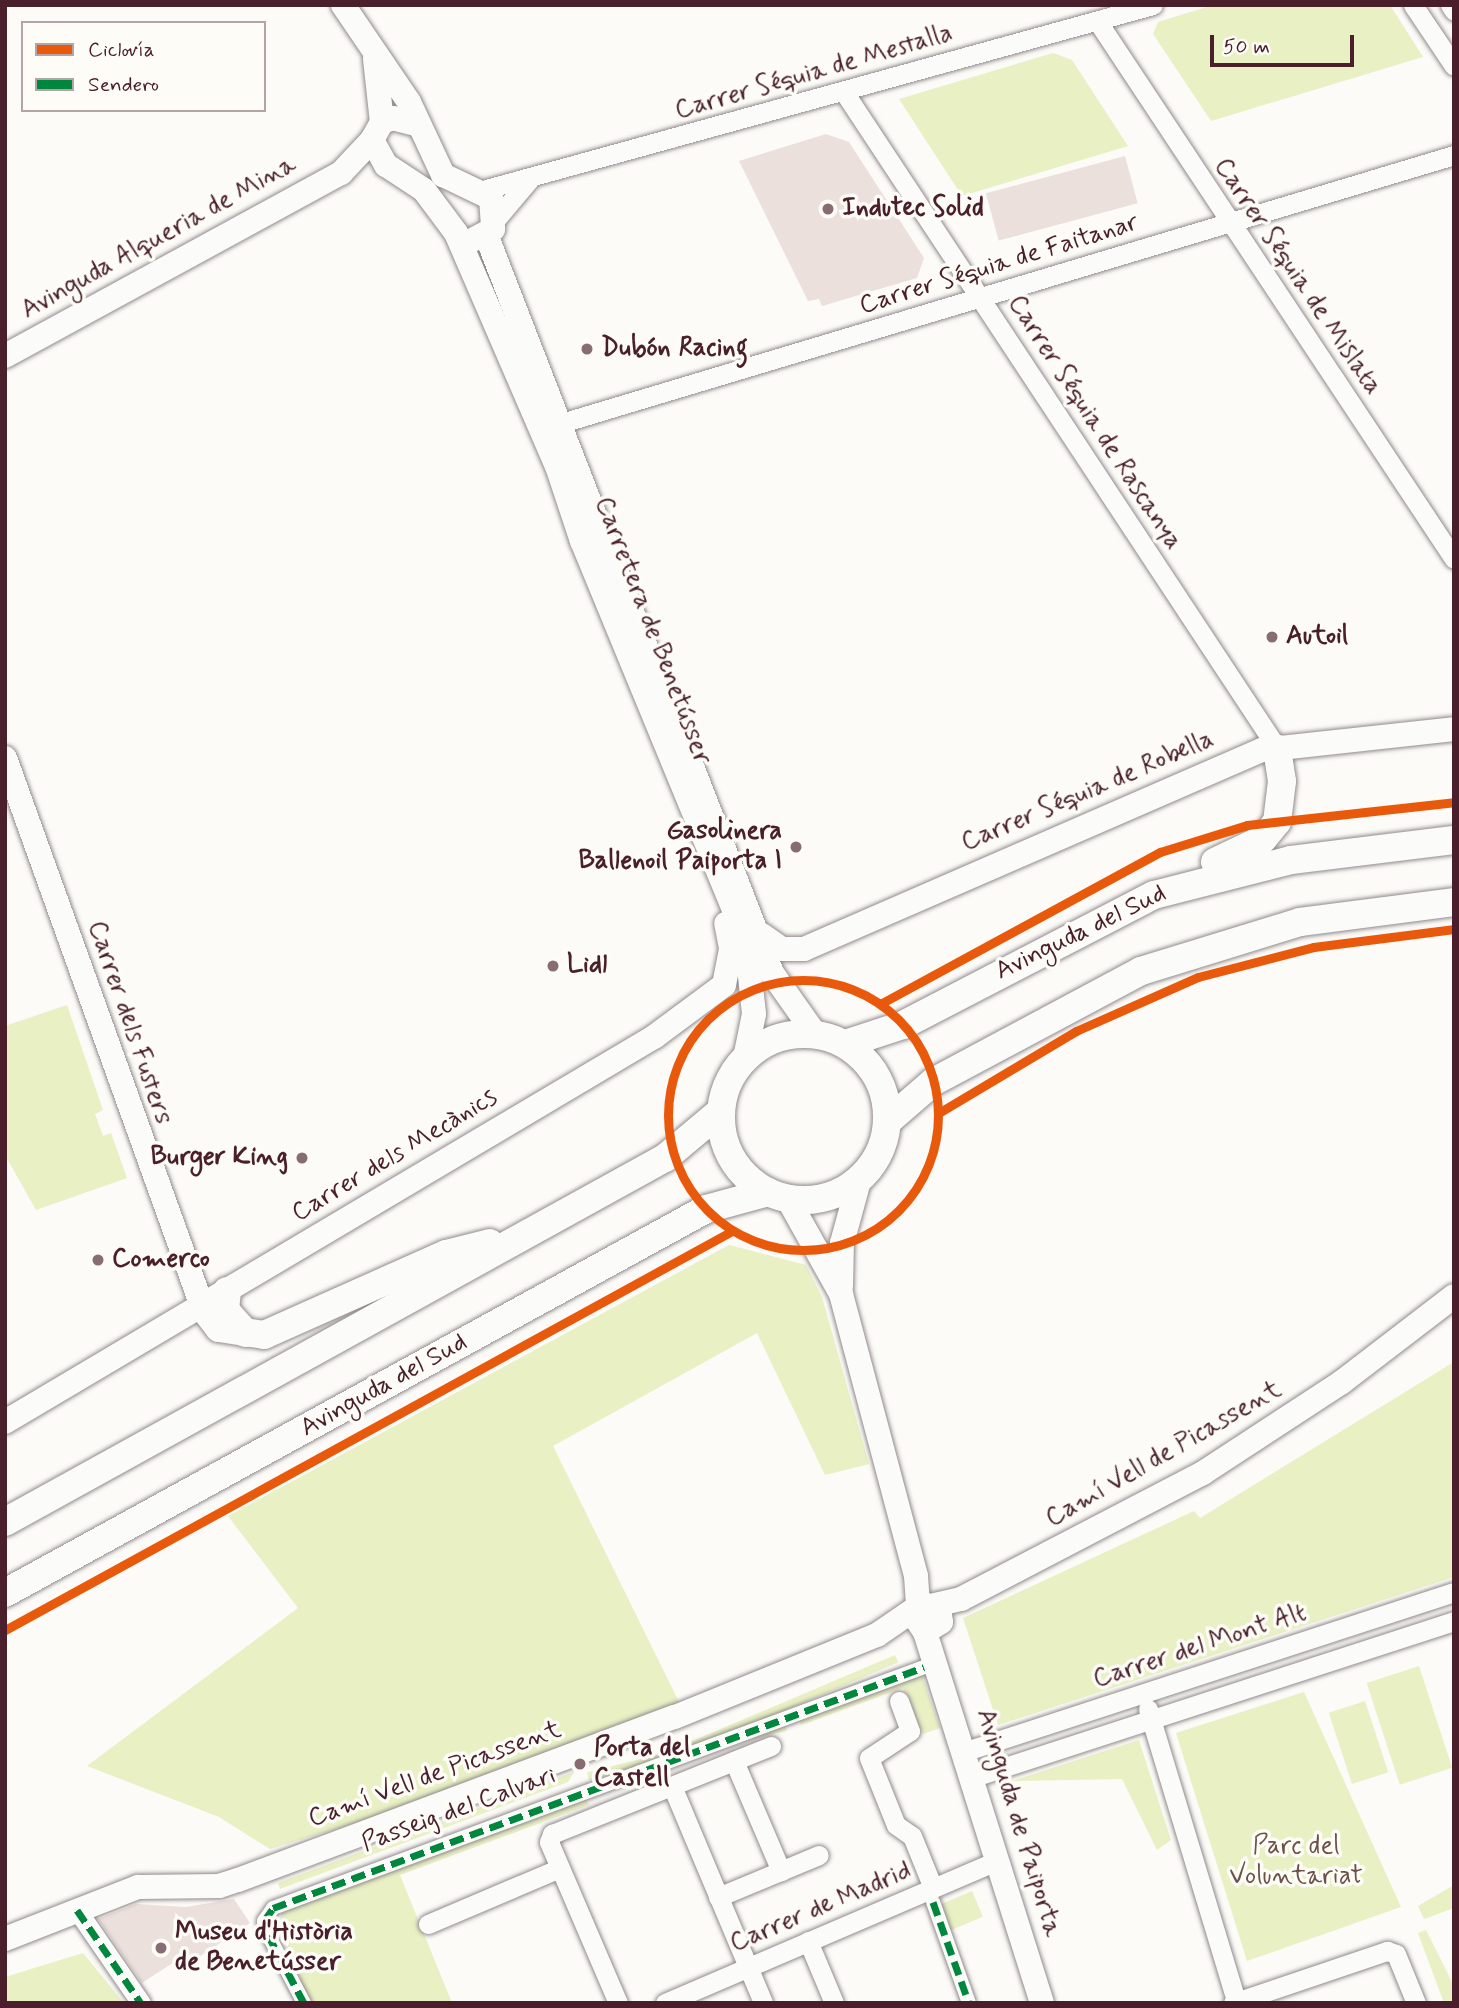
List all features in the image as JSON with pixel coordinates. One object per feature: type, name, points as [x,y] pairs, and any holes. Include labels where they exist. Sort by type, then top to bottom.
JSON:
[{"type":"main road","points":[[1154,895],[1187,871],[1263,839],[1281,808],[1277,748]]},
{"type":"main road","name":"Avinguda del Sud","points":[[845,1044],[904,1025],[1154,895],[1291,860],[1454,840]]},
{"type":"main road","points":[[888,1121],[933,1082],[1164,961],[1300,922],[1454,902]]},
{"type":"main road","points":[[815,1034],[845,1044],[878,1076],[888,1121],[884,1143],[859,1181],[825,1197],[778,1196],[732,1158],[721,1111],[724,1091],[745,1058],[766,1042],[815,1034]]},
{"type":"main road","points":[[5,1522],[674,1152],[721,1111]]},
{"type":"main road","name":"Avinguda del Sud","points":[[5,1593],[706,1209],[778,1196]]},
{"type":"main road","points":[[202,1306],[219,1328],[249,1335],[307,1321],[446,1254],[530,1233]]},
{"type":"main road","points":[[227,1291],[225,1310],[249,1335]]},
{"type":"street","name":"Carretera de Benetússer","points":[[343,5],[374,55],[409,102],[415,124],[443,175],[491,198],[491,228],[558,424],[762,935],[776,983],[815,1034]]},
{"type":"street","name":"Carrer Séquia de Mestalla","points":[[479,191],[529,180],[1153,5]]},
{"type":"street","points":[[1413,5],[1454,66]]},
{"type":"street","points":[[1450,5],[1454,11]]},
{"type":"street","name":"Carrer Séquia de Mislata","points":[[1098,22],[1454,559]]},
{"type":"street","name":"Carretera de Benetússer","points":[[374,55],[377,131],[386,165],[425,190],[456,233],[557,466],[721,887],[746,939],[753,981],[745,1058]]},
{"type":"street","name":"Carrer Séquia de Rascanya","points":[[844,92],[1277,748]]},
{"type":"street","points":[[377,131],[404,118],[415,124]]},
{"type":"street","name":"Avinguda Alqueria de Mina","points":[[341,173],[377,131]]},
{"type":"street","name":"Carrer Séquia de Faitanar","points":[[558,424],[1454,155]]},
{"type":"street","name":"Avinguda Alqueria de Mina","points":[[5,356],[341,173],[386,165]]},
{"type":"street","points":[[456,233],[467,240],[491,228],[529,180]]},
{"type":"street","name":"Carrer Séquia de Robella","points":[[762,935],[782,949],[804,949],[1277,748],[1454,729]]},
{"type":"street","name":"Carrer dels Fusters","points":[[5,758],[11,794],[202,1306]]},
{"type":"street","name":"Carrer dels Mecànics","points":[[5,1422],[662,1029],[718,992],[728,974],[732,948],[721,887]]},
{"type":"street","points":[[859,1181],[842,1243],[841,1294],[927,1616]]},
{"type":"street","points":[[778,1196],[841,1294]]},
{"type":"street","name":"Camí Vell de Picassent","points":[[5,1939],[138,1887],[219,1886],[238,1880],[621,1738],[927,1616],[1265,1435],[1454,1296]]},
{"type":"street","name":"Carrer del Mont Alt","points":[[963,1752],[1454,1592]]},
{"type":"street","name":"Avinguda de Paiporta","points":[[927,1616],[931,1664],[963,1752],[1042,2003]]},
{"type":"street","name":"Carrer del Mont Alt","points":[[971,1778],[1454,1621]]},
{"type":"street","name":"Passeig del Calvari","points":[[304,2003],[266,1931],[264,1921],[273,1908],[931,1664]]},
{"type":"street","points":[[1143,1693],[1235,2002],[1387,1951],[1400,1960],[1416,2003]]},
{"type":"street","points":[[899,1701],[910,1731],[869,1758],[896,1825],[912,1836],[969,2003]]},
{"type":"street","name":"Passeig del Calvari","points":[[560,1868],[549,1842],[557,1831],[771,1746]]},
{"type":"street","points":[[734,1761],[781,1871]]},
{"type":"street","points":[[672,1786],[762,2003]]},
{"type":"street","points":[[719,1897],[819,1855]]},
{"type":"street","name":"Carrer de Madrid","points":[[665,2003],[808,1941],[933,1895],[997,1861]]},
{"type":"street","points":[[428,1924],[560,1868],[618,2003]]},
{"type":"street","points":[[78,1910],[141,2003]]},
{"type":"street","points":[[808,1941],[834,2003]]},
{"type":"green space","points":[[1213,5],[1390,5],[1423,57],[1211,121],[1153,34],[1158,22]]},
{"type":"green space","points":[[1053,53],[1072,60],[1128,146],[962,196],[899,99]]},
{"type":"green space","points":[[67,1005],[103,1110],[95,1114],[103,1136],[111,1133],[127,1178],[36,1210],[5,1155],[5,1026]]},
{"type":"green space","points":[[729,1245],[806,1265],[822,1297],[869,1464],[825,1475],[757,1333],[553,1446],[679,1702],[385,1814],[270,1849],[219,1817],[87,1766],[298,1608],[228,1516]]},
{"type":"green space","points":[[1454,1362],[1454,1577],[998,1725],[963,1618],[1194,1511],[1200,1518]]},
{"type":"green space","points":[[895,1655],[898,1662],[600,1789],[597,1782]]},
{"type":"green space","points":[[1419,1666],[1452,1768],[1400,1785],[1367,1683]]},
{"type":"green space","points":[[922,1674],[940,1728],[923,1734],[903,1688],[801,1725],[798,1718]]},
{"type":"green space","name":"Parc del Voluntariat","points":[[1304,1692],[1401,1907],[1247,1961],[1176,1733]]},
{"type":"green space","points":[[1365,1701],[1388,1772],[1352,1784],[1329,1713]]},
{"type":"green space","points":[[785,1723],[787,1731],[589,1780],[587,1772]]},
{"type":"green space","points":[[1139,1740],[1171,1840],[1157,1850],[1122,1779],[1012,1781]]},
{"type":"green space","points":[[574,1772],[568,1782],[280,1889],[278,1883]]},
{"type":"green space","points":[[585,1798],[589,1805],[400,1875],[452,2003],[311,2003],[278,1929],[282,1911]]},
{"type":"green space","points":[[1454,1885],[1454,1908],[1424,1919],[1418,1906]]},
{"type":"green space","points":[[972,1891],[983,1917],[948,1932],[937,1906]]},
{"type":"green space","points":[[1426,1930],[1454,1986],[1454,2003],[1444,2003],[1418,1933]]},
{"type":"green space","points":[[83,1953],[124,2003],[5,2003],[5,1977]]},
{"type":"building","name":"Indutec Solid","points":[[826,134],[849,142],[924,258],[917,278],[822,306],[819,299],[808,301],[739,161]]},
{"type":"building","points":[[1125,156],[1138,203],[999,241],[986,193]]},
{"type":"building","name":"Museu d'Història de Benetússer","points":[[234,1899],[250,1923],[187,1965],[182,1957],[142,1983],[98,1919],[136,1904],[186,1907]]},
{"type":"marked path","points":[[304,2003],[266,1931],[264,1921],[273,1908],[924,1667]]},
{"type":"marked path","points":[[933,1902],[969,2003]]},
{"type":"marked path","points":[[77,1910],[141,2003]]},
{"type":"cycle path","points":[[882,1003],[1160,852],[1247,825],[1454,802]]},
{"type":"cycle path","points":[[940,1112],[1076,1031],[1198,977],[1314,947],[1454,929]]},
{"type":"cycle path","points":[[816,980],[855,990],[899,1019],[928,1063],[936,1089],[938,1115],[936,1141],[928,1167],[899,1211],[855,1240],[816,1250],[790,1250],[751,1240],[739,1234],[717,1220],[698,1201],[678,1167],[670,1141],[668,1102],[678,1063],[684,1051],[698,1029],[717,1010],[751,990],[777,982],[816,980]]},
{"type":"cycle path","points":[[5,1630],[732,1231]]},
{"type":"place","name":"Indutec Solid","points":[[828,209]]},
{"type":"place","name":"Dubón Racing","points":[[587,349]]},
{"type":"place","name":"Autoil","points":[[1272,637]]},
{"type":"place","name":"Gasolinera Ballenoil Paiporta I","points":[[796,847]]},
{"type":"place","name":"Lidl","points":[[553,966]]},
{"type":"place","name":"Burger King","points":[[302,1158]]},
{"type":"place","name":"Comerco","points":[[98,1260]]},
{"type":"place","name":"Porta del Castell","points":[[580,1764]]},
{"type":"place","name":"Museu d'Història de Benetússer","points":[[161,1948]]}]
